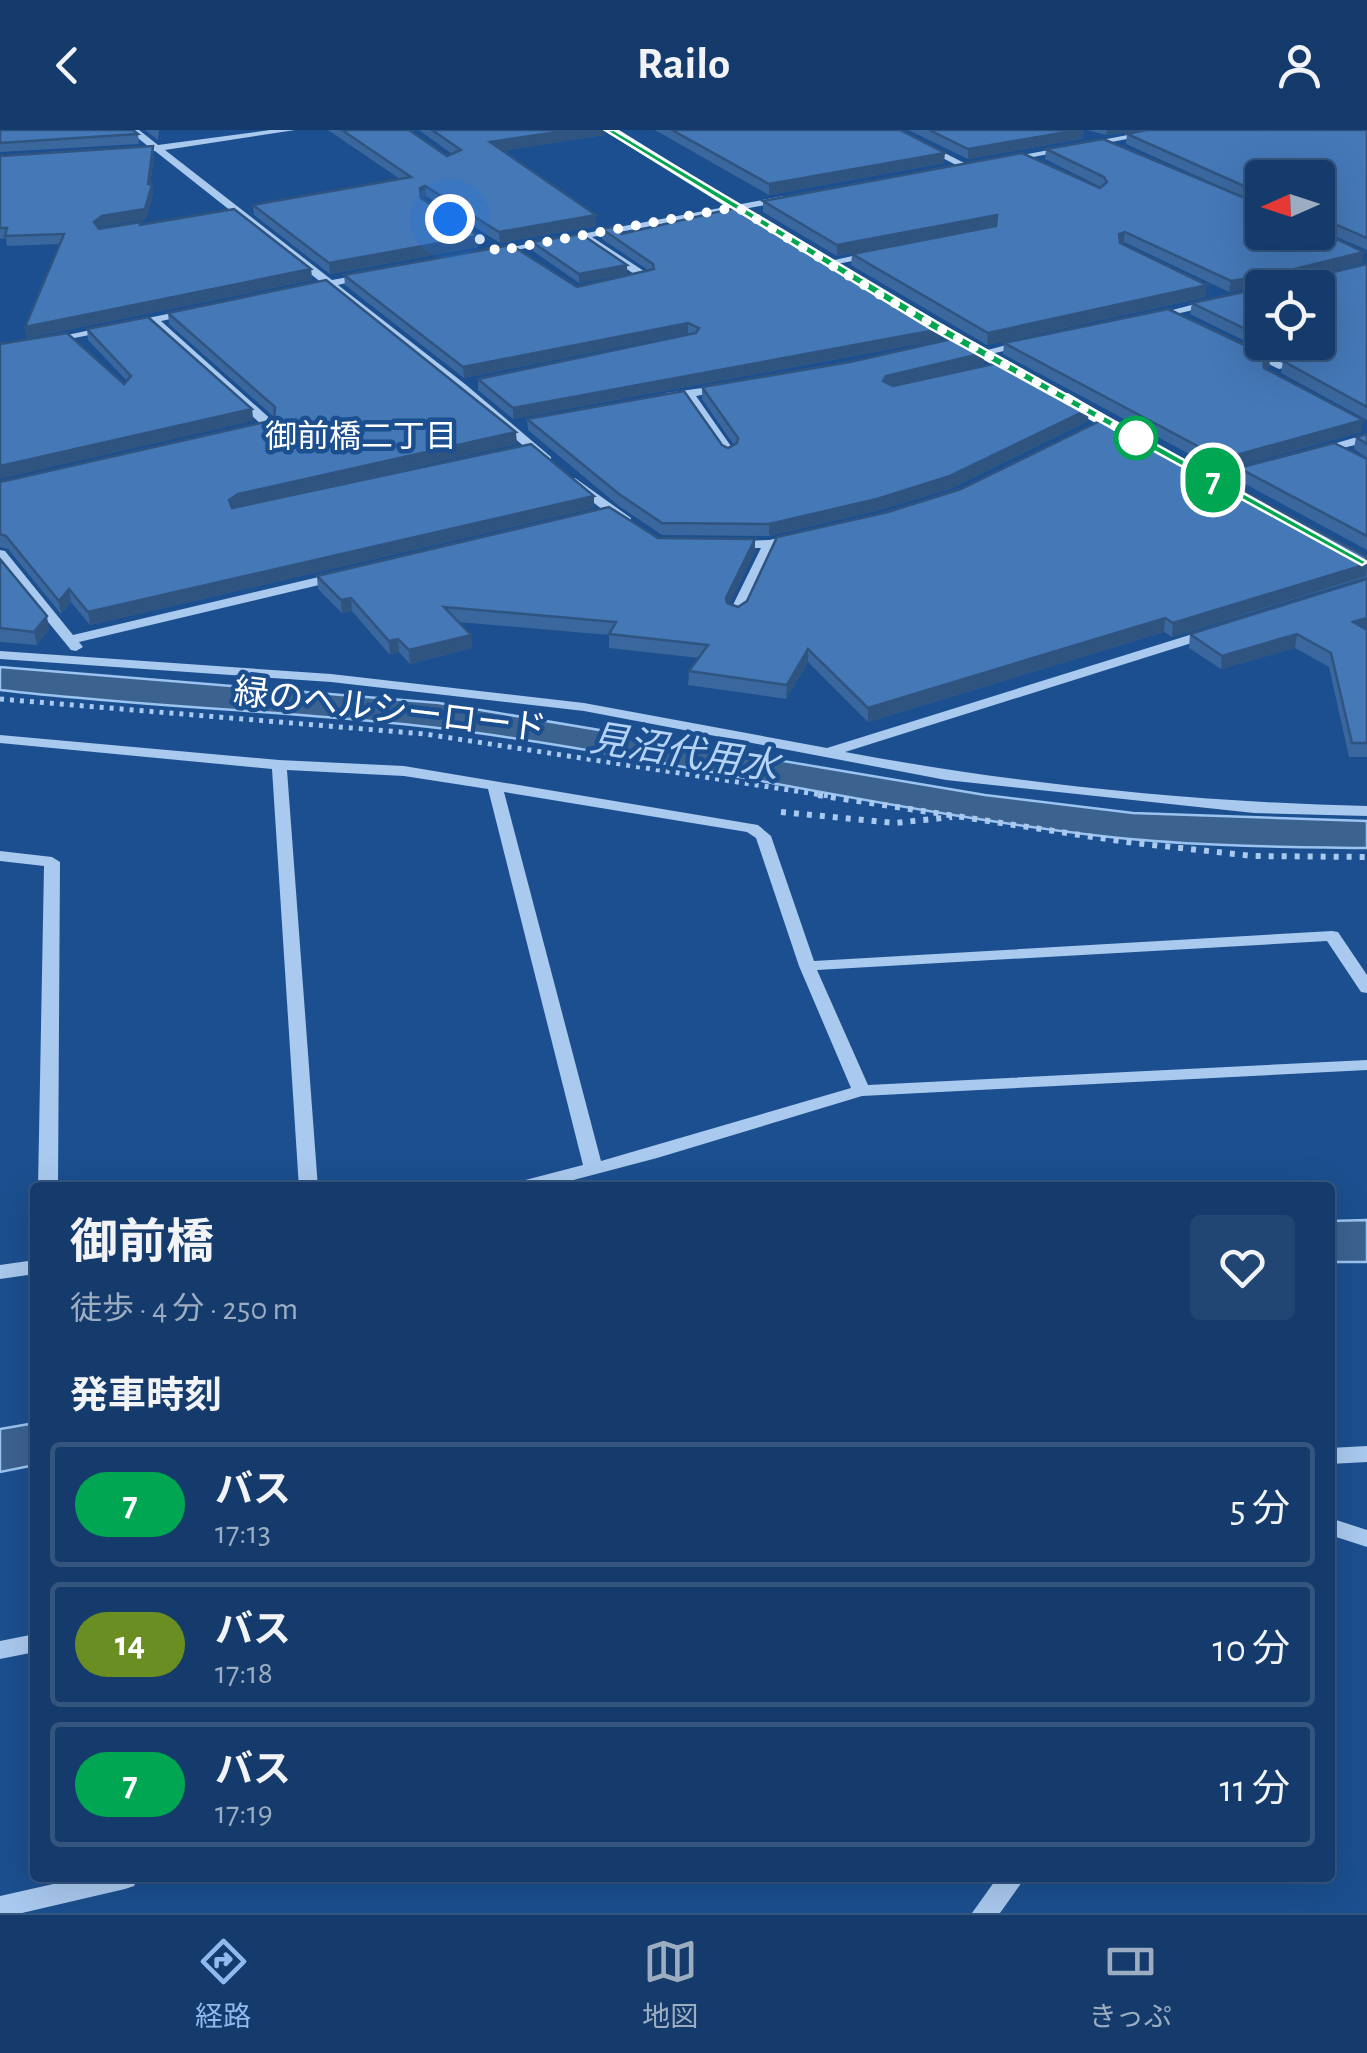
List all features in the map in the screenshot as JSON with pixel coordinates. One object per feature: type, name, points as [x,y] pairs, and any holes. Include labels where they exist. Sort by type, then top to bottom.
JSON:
[{"type":"main road","points":[[610,130],[782,235]]},
{"type":"main road","points":[[819,259],[854,280]]},
{"type":"main road","points":[[898,306],[962,342],[984,362],[1005,366],[1101,425],[1142,441]]},
{"type":"main road","points":[[1195,470],[1230,488]]},
{"type":"street","points":[[133,130],[642,532]]},
{"type":"street","points":[[137,150],[290,130]]},
{"type":"street","points":[[893,130],[965,166]]},
{"type":"street","points":[[1078,130],[1122,149]]},
{"type":"street","points":[[946,170],[1169,130]]},
{"type":"street","points":[[1022,156],[1038,163]]},
{"type":"street","points":[[478,254],[794,197]]},
{"type":"street","points":[[217,214],[236,211]]},
{"type":"street","points":[[583,235],[646,277],[629,280]]},
{"type":"street","points":[[483,242],[497,251]]},
{"type":"street","points":[[514,248],[530,258]]},
{"type":"street","points":[[819,259],[881,252]]},
{"type":"street","points":[[302,290],[385,271]]},
{"type":"street","points":[[1133,320],[1227,300],[1210,291]]},
{"type":"street","points":[[36,342],[208,308]]},
{"type":"street","points":[[1169,312],[1185,320]]},
{"type":"street","points":[[152,319],[270,425],[232,434]]},
{"type":"street","points":[[72,335],[85,349]]},
{"type":"street","points":[[984,362],[1045,339]]},
{"type":"street","points":[[943,347],[962,342]]},
{"type":"street","points":[[1234,344],[1283,367]]},
{"type":"street","points":[[1268,374],[1284,383]]},
{"type":"street","points":[[461,386],[480,382]]},
{"type":"street","points":[[656,398],[748,384]]},
{"type":"street","points":[[689,394],[729,452]]},
{"type":"street","points":[[508,427],[527,422]]},
{"type":"street","points":[[1298,456],[1367,438]]},
{"type":"street","points":[[1332,446],[1350,456]]},
{"type":"street","points":[[513,452],[532,448]]},
{"type":"street","points":[[1212,479],[1281,460]]},
{"type":"street","points":[[592,516],[612,512]]},
{"type":"street","points":[[713,544],[769,544],[806,536]]},
{"type":"street","points":[[736,613],[769,544]]},
{"type":"street","points":[[0,554],[73,639],[81,661]]},
{"type":"street","points":[[73,639],[362,571]]},
{"type":"street","points":[[826,752],[1236,624]]},
{"type":"street","points":[[0,656],[332,678],[584,707],[966,777],[1254,808],[1367,811]]},
{"type":"street","points":[[0,739],[279,765],[404,772],[752,828],[763,836],[807,966],[861,1091]]},
{"type":"street","points":[[279,765],[310,1182]]},
{"type":"street","points":[[495,786],[593,1168]]},
{"type":"street","points":[[0,856],[52,862],[48,1182]]},
{"type":"street","points":[[807,966],[1332,936],[1367,988]]},
{"type":"street","points":[[540,1182],[861,1091],[1367,1065]]},
{"type":"street","points":[[0,1272],[30,1267]]},
{"type":"street","points":[[1335,1456],[1367,1454]]},
{"type":"street","points":[[1335,1528],[1367,1539]]},
{"type":"street","points":[[0,1650],[30,1644]]},
{"type":"street","points":[[0,1907],[108,1882]]},
{"type":"street","points":[[986,1913],[1009,1882]]},
{"type":"path","name":"緑のヘルシーロード","points":[[0,699],[424,734],[1126,842],[1252,856],[1367,857]]},
{"type":"water","name":"見沼代用水","points":[[0,667],[439,703],[985,795],[1133,813],[1367,821],[1367,848],[1110,837],[448,729],[0,690]]},
{"type":"water","points":[[1367,1220],[1367,1262],[1335,1262],[1335,1221]]},
{"type":"water","points":[[30,1424],[30,1466],[0,1472],[0,1429]]},
{"type":"building","points":[[0,130],[133,130],[138,134],[0,143]]},
{"type":"building","points":[[342,130],[409,130],[447,156],[461,150],[432,130],[572,130],[490,142],[596,215],[499,232],[425,186],[420,188],[421,198],[478,236],[329,263],[253,205],[411,177]]},
{"type":"building","points":[[672,130],[900,130],[945,153],[769,184]]},
{"type":"building","points":[[929,130],[1078,130],[968,149]]},
{"type":"building","points":[[1146,130],[1367,130],[1367,238],[1335,224],[1335,160],[1245,160],[1245,186],[1127,134]]},
{"type":"building","points":[[1103,139],[1245,198],[1245,250],[1335,250],[1335,238],[1364,252],[1290,270],[1245,270],[1245,279],[1231,281],[1125,232],[1119,234],[1120,243],[1207,285],[988,333],[852,254],[996,226],[997,215],[837,245],[763,201],[1022,153],[1100,188],[1107,182],[1046,149]]},
{"type":"building","points":[[153,146],[148,184],[152,184],[145,209],[102,216],[94,222],[99,229],[234,209],[311,269],[25,327],[64,234],[5,236],[7,228],[0,228],[0,156]]},
{"type":"building","points":[[739,207],[941,329],[513,408],[478,379],[696,333],[699,328],[688,323],[463,367],[344,275],[511,245],[577,287],[654,269],[653,264],[602,229],[612,227],[622,234]]},
{"type":"building","points":[[581,234],[627,265],[579,274],[532,242]]},
{"type":"building","points":[[1367,264],[1367,407],[1283,361],[1335,360],[1335,272]]},
{"type":"building","points":[[326,280],[516,432],[238,494],[229,500],[232,508],[531,444],[594,496],[88,612],[69,589],[59,601],[6,536],[0,534],[0,482],[274,420],[275,407],[168,313]]},
{"type":"building","points":[[1245,292],[1245,329],[1192,303]]},
{"type":"building","points":[[1168,309],[1245,345],[1245,360],[1263,360],[1264,368],[1363,420],[1222,459],[1004,343]]},
{"type":"building","points":[[148,317],[252,409],[0,466],[0,344],[67,333],[124,384],[131,376],[87,329]]},
{"type":"building","points":[[956,338],[984,353],[886,376],[883,381],[893,386],[1002,362],[1089,409],[950,476],[877,499],[769,524],[662,523],[619,494],[527,419],[684,391],[728,448],[738,438],[702,387],[850,362]]},
{"type":"building","points":[[1106,418],[1367,557],[1367,564],[1173,623],[1165,618],[868,708],[808,649],[787,685],[689,671],[708,645],[609,634],[616,622],[444,607],[471,635],[409,650],[398,639],[389,641],[351,598],[341,600],[317,576],[609,507],[658,538],[755,539],[726,598],[727,603],[738,607],[747,601],[777,537],[888,512],[961,489]]},
{"type":"building","points":[[1334,443],[1367,459],[1367,536],[1239,468]]},
{"type":"building","points":[[0,559],[47,616],[34,632],[0,628]]},
{"type":"building","points":[[1367,579],[1367,618],[1353,622],[1367,630],[1367,743],[1352,743],[1331,653],[1297,634],[1222,656],[1190,634]]},
{"type":"bus line","name":"7","points":[[610,130],[936,327],[1367,562]]},
{"type":"district","name":"御前橋二丁目","points":[[361,437]]},
{"type":"route","points":[[450,219],[497,251],[737,207],[882,296],[1142,441],[1136,438]]}]
